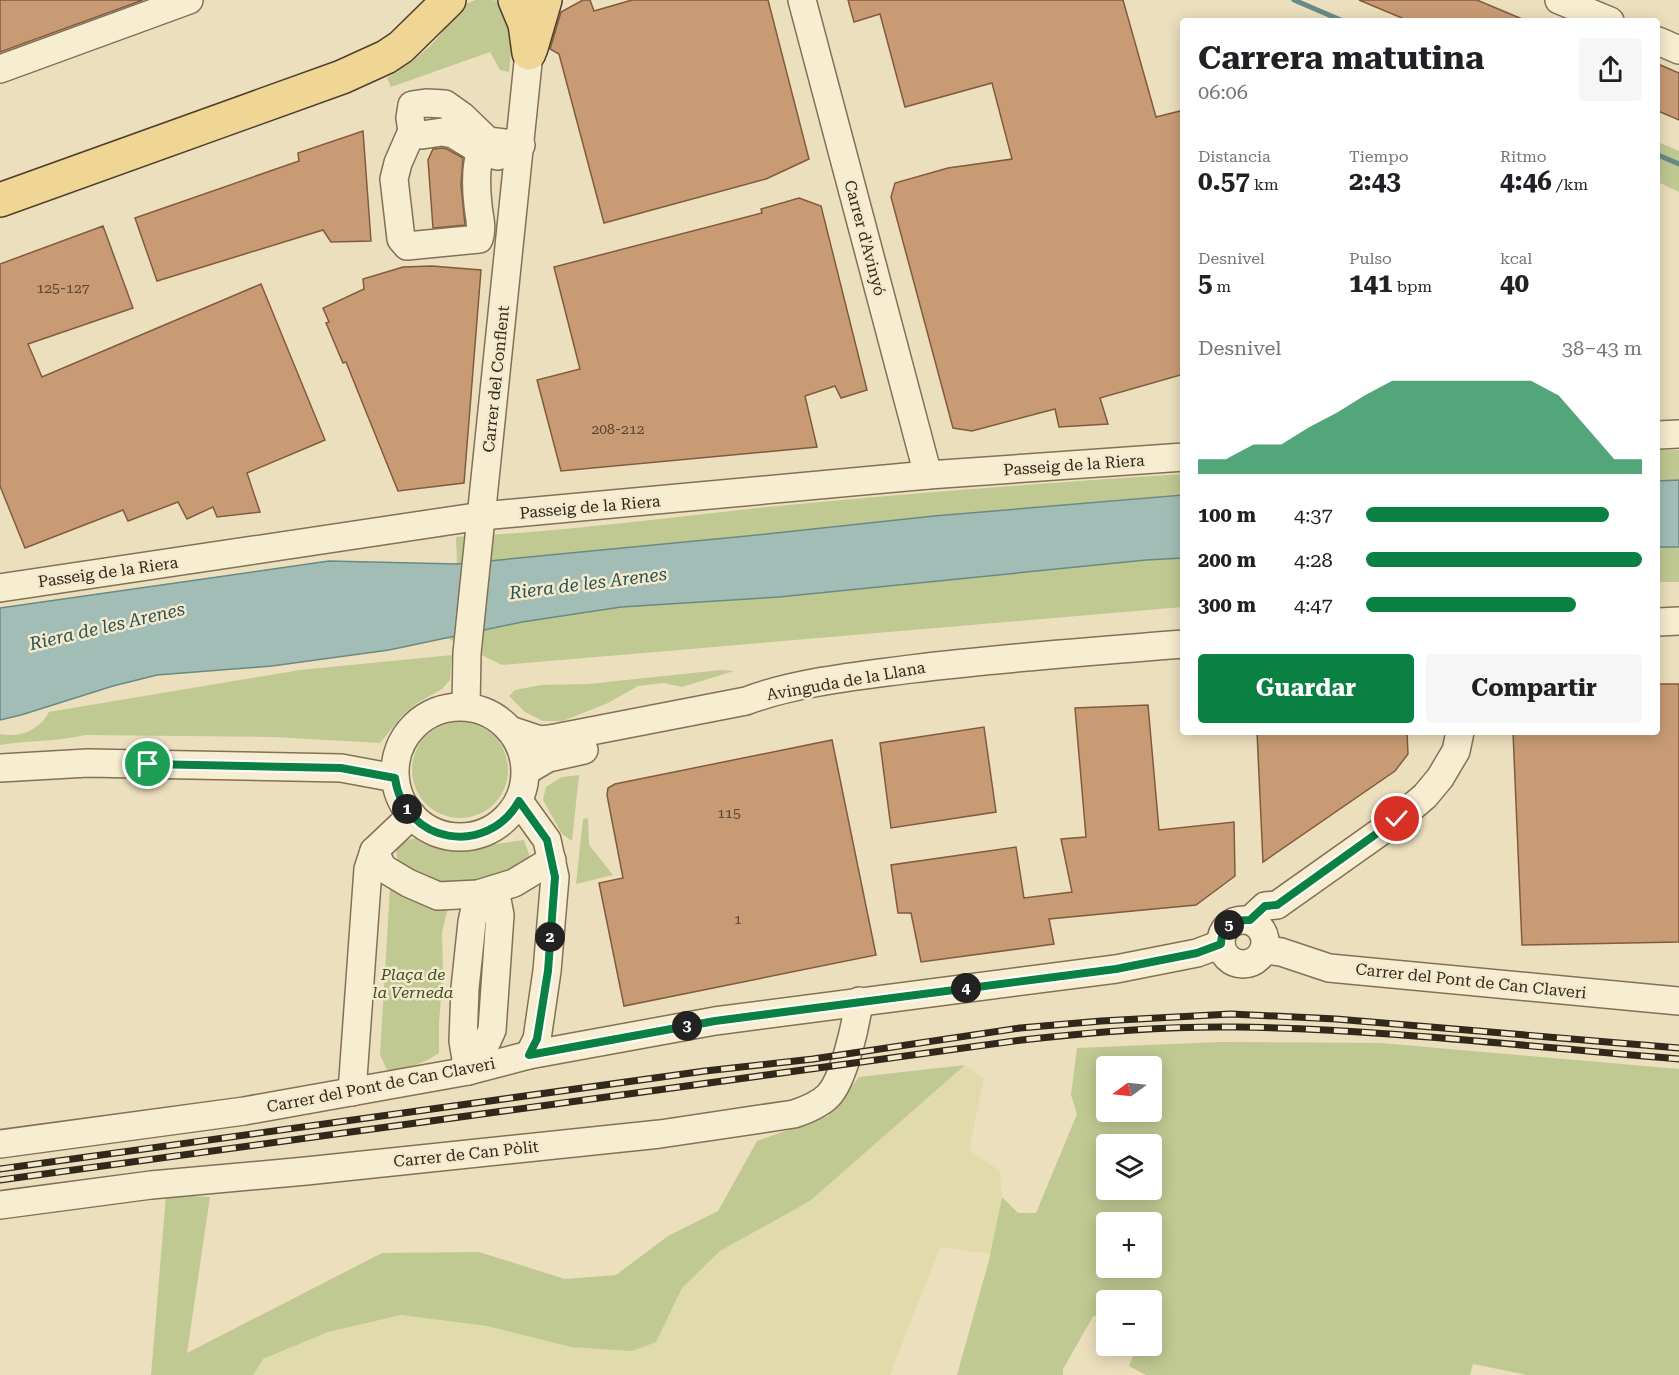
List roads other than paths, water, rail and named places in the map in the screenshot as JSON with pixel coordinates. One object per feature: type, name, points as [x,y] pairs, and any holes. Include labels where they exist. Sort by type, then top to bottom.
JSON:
[{"type":"main road","points":[[411,36],[428,0]]},
{"type":"main road","points":[[0,200],[342,77],[386,57],[401,47],[449,0]]},
{"type":"main road","points":[[515,0],[520,7],[525,24],[529,52]]},
{"type":"main road","points":[[529,52],[545,0]]},
{"type":"street","points":[[0,69],[189,0]]},
{"type":"street","name":"Carrer d'Avinyó","points":[[802,0],[928,476]]},
{"type":"street","points":[[1559,0],[1603,18]]},
{"type":"street","points":[[1660,42],[1679,50]]},
{"type":"street","name":"Carrer del Conflent","points":[[466,706],[468,653],[529,52]]},
{"type":"street","points":[[481,151],[477,165],[481,231],[479,239],[407,246],[401,239],[394,179],[398,163],[412,131],[410,118],[412,105],[445,104],[462,116],[488,141],[520,152]]},
{"type":"street","points":[[412,131],[422,135],[442,132],[453,134],[481,151],[520,152]]},
{"type":"street","points":[[1660,435],[1679,434]]},
{"type":"street","name":"Passeig de la Riera","points":[[0,588],[481,527],[928,476],[1180,457]]},
{"type":"street","points":[[1660,622],[1679,621]]},
{"type":"street","points":[[1660,638],[1679,638]]},
{"type":"street","name":"Avinguda de la Llana","points":[[513,731],[540,740],[550,739],[746,700],[770,692],[880,673],[1007,657],[1180,644]]},
{"type":"street","name":"Avinguda de la Llana","points":[[526,771],[548,758],[759,712],[862,693],[1001,675],[1180,660]]},
{"type":"street","points":[[466,706],[495,716],[513,731],[522,748],[526,771],[524,789],[514,810],[498,826],[484,833],[462,838],[448,836],[427,828],[412,815],[397,788],[396,767],[406,734],[422,718],[443,708],[466,706]]},
{"type":"street","points":[[1259,934],[1238,920],[1228,926],[1221,936],[1221,944],[1226,956],[1233,962],[1242,964],[1251,963],[1259,958],[1259,934],[1276,915],[1277,905],[1397,819],[1425,796],[1440,778],[1456,751],[1459,735]]},
{"type":"street","points":[[0,768],[88,763],[341,768],[364,764],[396,767]]},
{"type":"street","points":[[519,801],[547,840],[555,877],[548,971],[537,1039],[529,1055]]},
{"type":"street","points":[[352,1092],[368,869],[374,850],[412,815]]},
{"type":"street","points":[[374,850],[383,868],[408,883],[438,896],[486,892],[514,884],[552,860]]},
{"type":"street","points":[[468,1071],[482,1052],[492,1030],[500,915],[486,892]]},
{"type":"street","name":"Carrer del Pont de Can Claveri","points":[[1259,934],[1281,952],[1329,968],[1679,1001]]},
{"type":"street","name":"Carrer del Pont de Can Claveri","points":[[0,1144],[244,1111],[468,1071],[529,1055],[715,1021],[1116,969],[1197,953],[1221,944]]},
{"type":"street","name":"Carrer de Can Pòlit","points":[[0,1205],[152,1185],[660,1134],[794,1114],[828,1096],[835,1085],[841,1073],[857,1018],[859,1001]]},
{"type":"water","points":[[1679,480],[1679,547],[1660,547],[1660,481]]},
{"type":"water","name":"Riera de les Arenes","points":[[1180,495],[1180,558],[779,597],[621,607],[522,622],[389,650],[272,666],[157,675],[0,720],[0,608],[329,561],[457,564],[934,516]]},
{"type":"waterway","points":[[1294,0],[1336,18]]},
{"type":"waterway","points":[[1660,156],[1679,164]]},
{"type":"railway","points":[[0,1169],[705,1071],[813,1059],[1020,1028],[1101,1021],[1231,1014],[1336,1019],[1679,1048]]},
{"type":"railway","points":[[0,1180],[1022,1040],[1128,1030],[1182,1027],[1290,1028],[1457,1039],[1679,1059]]},
{"type":"park label","name":"Plaça de la Verneda","points":[[413,983]]}]
